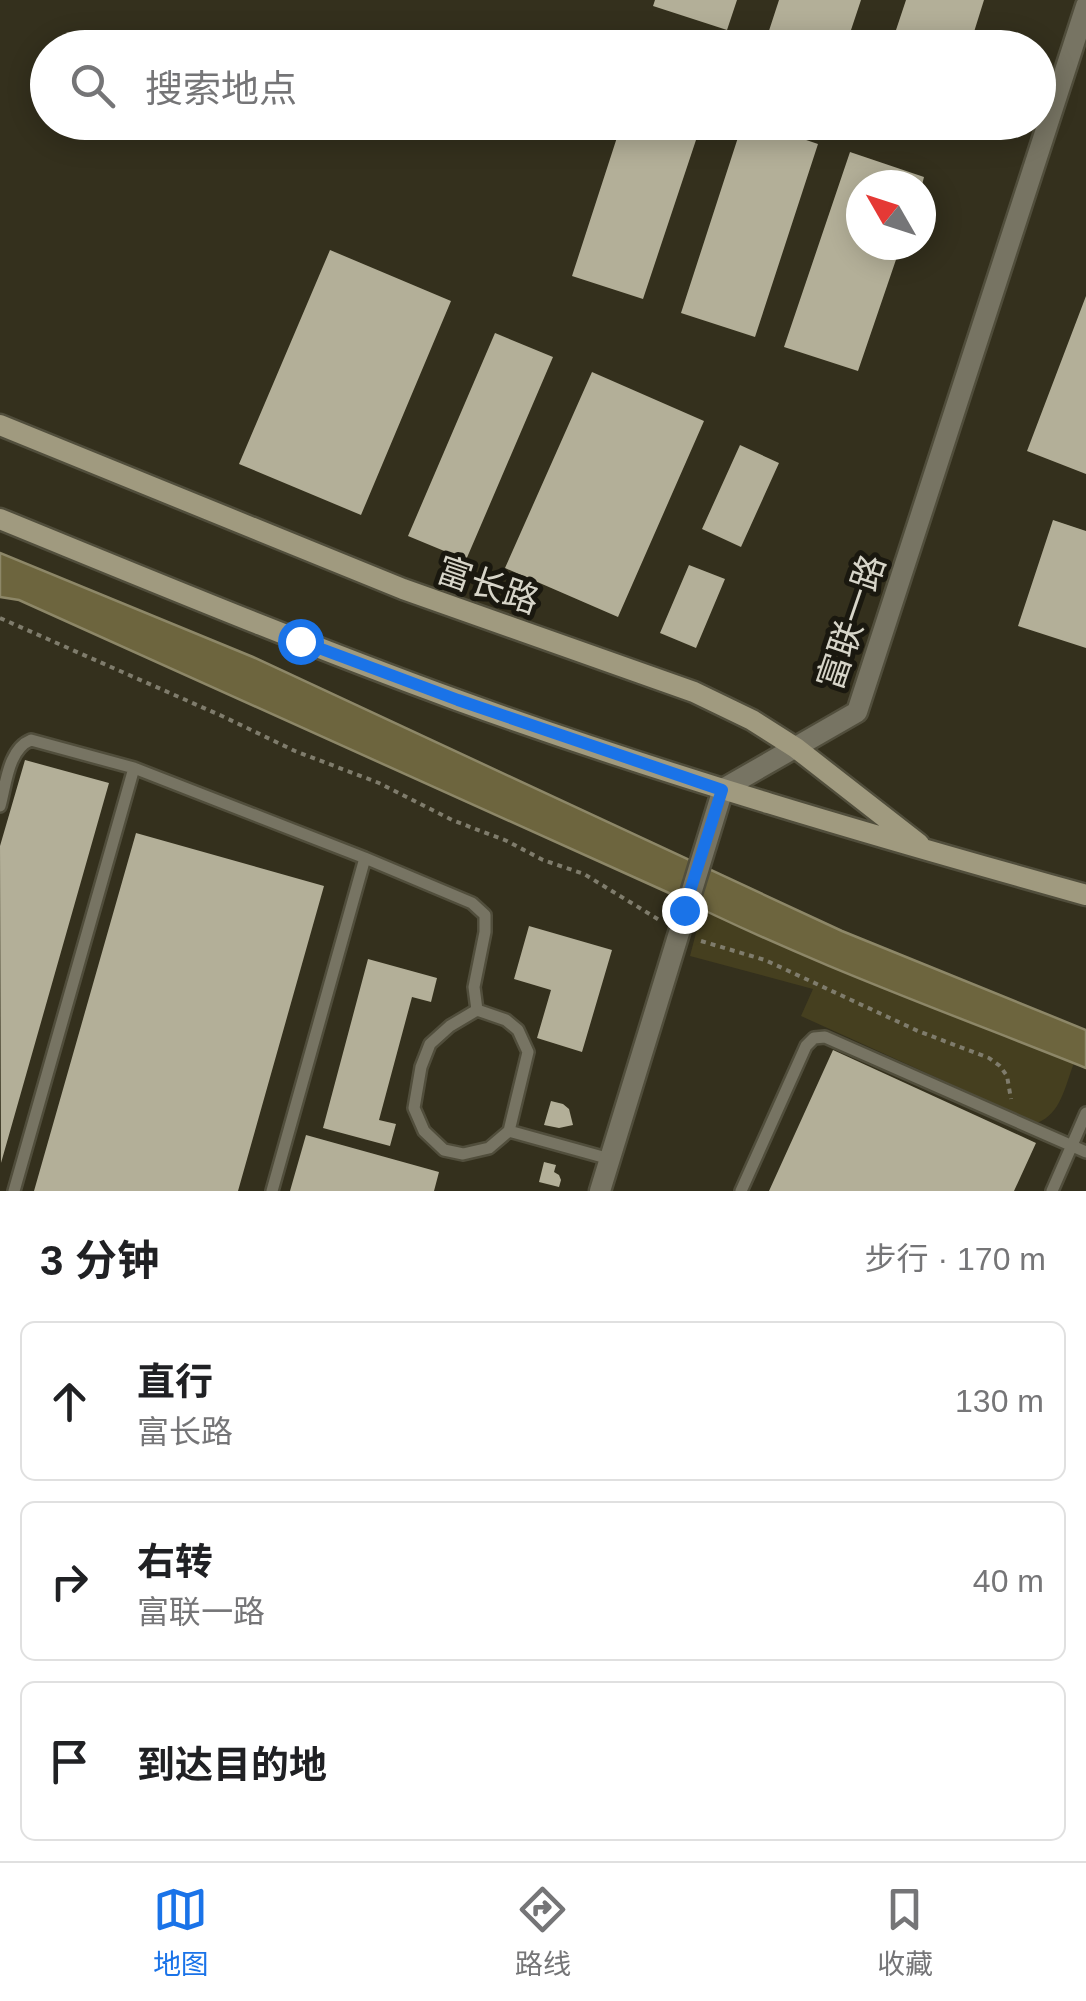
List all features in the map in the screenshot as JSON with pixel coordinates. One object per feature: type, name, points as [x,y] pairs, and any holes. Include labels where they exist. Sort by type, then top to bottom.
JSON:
[{"type":"main road","name":"富长路","points":[[0,425],[404,590],[694,692],[752,720],[796,748],[929,852]]},
{"type":"main road","name":"富长路","points":[[0,518],[440,694],[722,790],[1086,894]]},
{"type":"street","name":"富联一路","points":[[1056,98],[1086,6]]},
{"type":"street","name":"富联一路","points":[[722,790],[857,712],[1043,140]]},
{"type":"street","points":[[600,1191],[722,790]]},
{"type":"lane","points":[[0,806],[15,754],[31,740],[134,768],[472,903],[484,915],[485,932],[474,987],[477,1010]]},
{"type":"lane","points":[[14,1191],[134,768]]},
{"type":"lane","points":[[272,1191],[365,858]]},
{"type":"lane","points":[[477,1010],[506,1020],[518,1030],[528,1052],[508,1131],[490,1148],[463,1154],[444,1150],[424,1130],[414,1108],[421,1067],[430,1044],[477,1010]]},
{"type":"lane","points":[[741,1191],[806,1046],[814,1038],[825,1037],[1086,1152]]},
{"type":"lane","points":[[1052,1191],[1086,1113]]},
{"type":"lane","points":[[508,1131],[610,1159]]},
{"type":"path","points":[[0,618],[296,751],[378,783],[543,860],[584,874],[678,932],[765,960],[918,1032],[989,1058],[1006,1076],[1011,1095],[1010,1119]]},
{"type":"shaded area","points":[[0,553],[253,657],[842,931],[1086,1030],[1086,1068],[771,941],[19,600],[0,597]]},
{"type":"shaded area","points":[[702,910],[825,964],[1074,1063],[1061,1098],[1052,1113],[1037,1123],[801,1016],[813,989],[690,956]]},
{"type":"building","points":[[655,0],[737,0],[727,30],[653,6]]},
{"type":"building","points":[[779,0],[861,0],[851,30],[769,30]]},
{"type":"building","points":[[906,0],[984,0],[975,30],[896,30]]},
{"type":"building","points":[[616,140],[696,140],[643,299],[572,276]]},
{"type":"building","points":[[737,140],[806,140],[818,144],[755,337],[681,313]]},
{"type":"building","points":[[850,152],[903,170],[846,170],[846,260],[896,260],[858,371],[784,347]]},
{"type":"building","points":[[330,250],[451,301],[361,515],[239,464]]},
{"type":"building","points":[[1086,296],[1086,474],[1027,451]]},
{"type":"building","points":[[495,333],[553,357],[466,560],[408,536]]},
{"type":"building","points":[[592,372],[704,421],[618,617],[505,568]]},
{"type":"building","points":[[740,445],[779,463],[741,547],[702,529]]},
{"type":"building","points":[[1053,520],[1086,531],[1086,648],[1018,626]]},
{"type":"building","points":[[689,565],[725,579],[696,648],[660,633]]},
{"type":"building","points":[[25,760],[109,783],[1,1163],[0,846]]},
{"type":"building","points":[[136,833],[324,886],[238,1191],[34,1191]]},
{"type":"building","points":[[529,926],[612,950],[582,1052],[537,1038],[551,990],[514,979]]},
{"type":"building","points":[[368,959],[437,978],[431,1002],[412,997],[379,1120],[396,1124],[390,1146],[323,1128]]},
{"type":"building","points":[[833,1050],[1036,1143],[1014,1191],[769,1191]]},
{"type":"building","points":[[551,1101],[569,1109],[573,1125],[544,1125]]},
{"type":"building","points":[[306,1135],[439,1172],[434,1191],[290,1191]]},
{"type":"building","points":[[544,1162],[556,1165],[559,1187],[539,1182]]},
{"type":"route","points":[[300,641],[458,700],[722,790],[684,910]]}]
